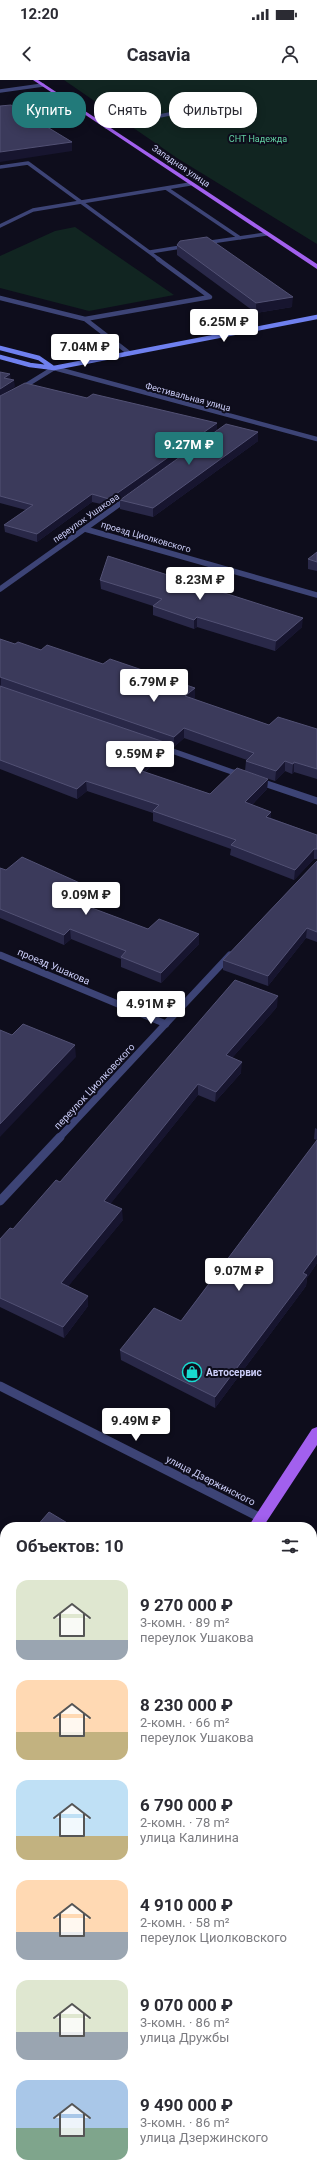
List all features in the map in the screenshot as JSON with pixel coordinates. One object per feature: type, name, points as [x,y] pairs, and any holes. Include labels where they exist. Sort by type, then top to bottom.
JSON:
[{"type":"main road","name":"Западная улица","points":[[35,80],[94,119]]},
{"type":"main road","name":"Западная улица","points":[[107,128],[317,267]]},
{"type":"main road","points":[[259,1522],[317,1434]]},
{"type":"street","points":[[0,91],[43,85]]},
{"type":"street","points":[[0,167],[28,163],[78,202],[150,252],[210,297],[86,319],[0,298]]},
{"type":"street","points":[[0,226],[33,210],[190,184]]},
{"type":"street","points":[[166,188],[240,238]]},
{"type":"street","points":[[150,252],[266,234]]},
{"type":"street","points":[[14,392],[54,368],[317,317]]},
{"type":"street","points":[[86,319],[129,353]]},
{"type":"street","name":"Фестивальная улица","points":[[0,348],[39,358],[54,368]]},
{"type":"street","name":"Фестивальная улица","points":[[0,357],[54,368],[317,439]]},
{"type":"street","points":[[232,423],[239,419]]},
{"type":"street","name":"переулок Ушакова","points":[[0,589],[136,492]]},
{"type":"street","name":"проезд Циолковского","points":[[85,529],[317,596]]},
{"type":"street","points":[[151,744],[317,801]]},
{"type":"street","name":"переулок Циолковского","points":[[0,1201],[236,949]]},
{"type":"street","name":"проезд Ушакова","points":[[0,955],[166,1024]]},
{"type":"street","name":"улица Дзержинского","points":[[0,1386],[256,1522]]},
{"type":"green space","name":"СНТ Надежда","points":[[64,80],[317,80],[317,244],[177,158],[134,128],[161,128],[161,92],[94,92],[94,101],[86,95],[86,92],[81,92]]},
{"type":"green space","points":[[75,227],[174,295],[89,311],[0,288],[0,256],[55,231]]},
{"type":"building","points":[[0,106],[12,106],[12,128],[49,128],[72,142],[0,152]]},
{"type":"building","points":[[207,237],[293,297],[256,303],[177,245],[180,241]]},
{"type":"building","points":[[0,372],[10,374],[4,378],[14,380],[0,389]]},
{"type":"building","points":[[25,383],[87,398],[93,394],[217,423],[109,499],[92,494],[37,534],[4,525],[33,505],[0,496],[0,396]]},
{"type":"building","points":[[226,424],[258,432],[153,508],[120,500]]},
{"type":"building","points":[[317,552],[317,562],[308,559]]},
{"type":"building","points":[[108,556],[303,618],[276,641],[197,617],[194,620],[153,606],[162,599],[100,580]]},
{"type":"building","points":[[0,639],[15,644],[18,642],[41,650],[47,645],[103,664],[110,659],[195,688],[185,696],[269,725],[278,717],[317,729],[317,769],[294,762],[293,764],[285,761],[276,771],[246,761],[254,753],[184,728],[174,737],[0,677]]},
{"type":"building","points":[[0,686],[167,743],[136,769],[210,794],[237,768],[268,779],[245,802],[271,812],[266,817],[317,835],[317,849],[314,849],[295,870],[231,845],[236,840],[153,811],[159,805],[86,781],[77,789],[0,760]]},
{"type":"building","points":[[22,857],[91,888],[76,902],[148,929],[159,919],[199,934],[161,973],[121,957],[126,951],[70,929],[64,935],[0,909],[0,868],[6,870]]},
{"type":"building","points":[[317,861],[317,932],[307,928],[268,976],[223,960]]},
{"type":"building","points":[[235,980],[278,996],[226,1055],[242,1062],[216,1092],[198,1084],[104,1201],[122,1209],[61,1283],[88,1296],[63,1327],[0,1298],[0,1239],[10,1228],[13,1229],[56,1180],[60,1182]]},
{"type":"building","points":[[23,1024],[75,1045],[0,1124],[0,1030],[12,1035]]},
{"type":"building","points":[[317,1140],[317,1254],[303,1273],[307,1275],[215,1397],[120,1350],[154,1308],[181,1321]]},
{"type":"building","points":[[49,1512],[66,1522],[40,1522]]},
{"type":"place","name":"Автосервис","points":[[192,1372]]}]
